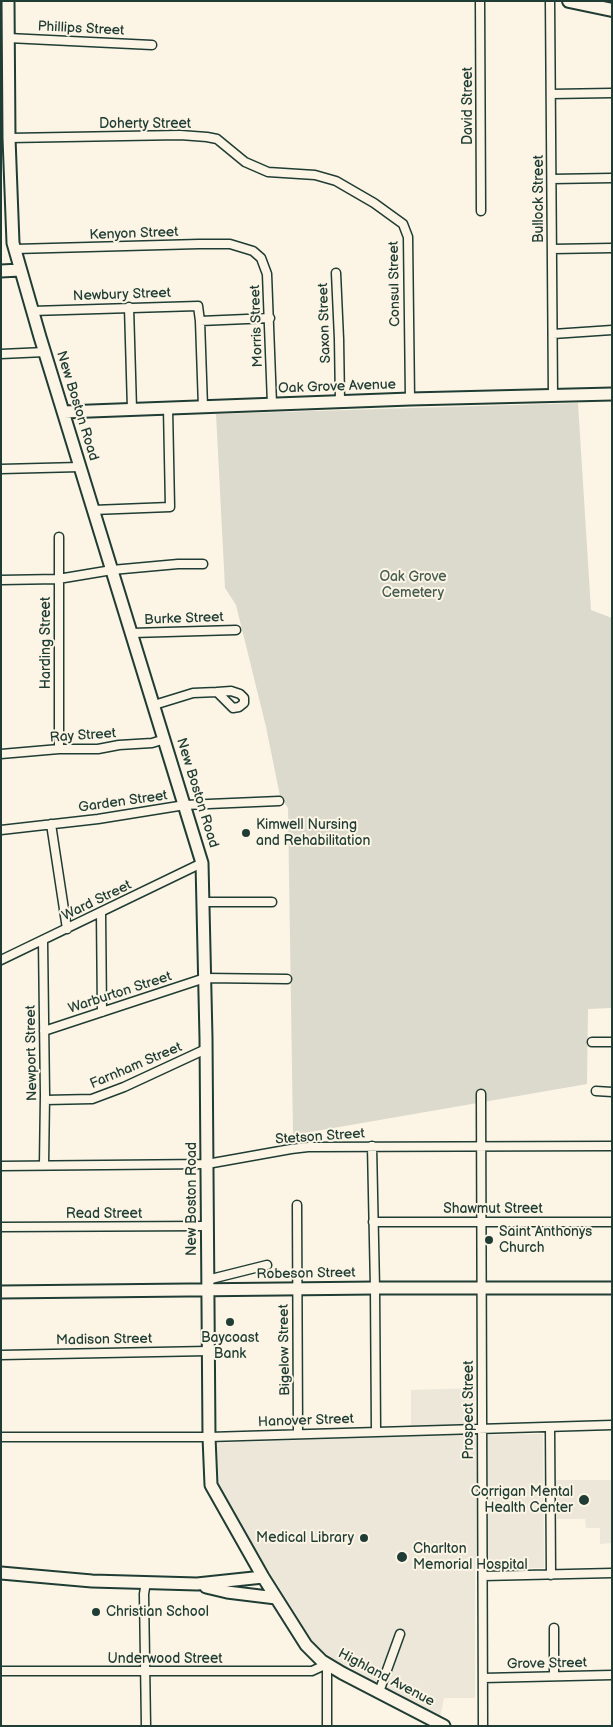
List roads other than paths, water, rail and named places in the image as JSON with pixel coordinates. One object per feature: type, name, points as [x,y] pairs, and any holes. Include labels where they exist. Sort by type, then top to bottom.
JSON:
[{"type":"main road","points":[[569,1],[612,10]]},
{"type":"street","name":"New Boston Road","points":[[8,1],[5,118],[9,138],[12,226],[15,249],[32,311],[202,863],[206,1049],[209,1437],[212,1485],[276,1598]]},
{"type":"street","name":"David Street","points":[[480,1],[480,211]]},
{"type":"street","name":"Bullock Street","points":[[550,1],[553,396]]},
{"type":"street","name":"Phillips Street","points":[[8,38],[152,45]]},
{"type":"street","points":[[551,94],[612,93]]},
{"type":"street","name":"Doherty Street","points":[[9,138],[170,135],[206,137],[217,139],[245,162],[271,172]]},
{"type":"street","name":"Consul Street","points":[[271,172],[316,175],[336,181],[374,202],[403,224],[408,237],[409,250],[410,400]]},
{"type":"street","points":[[552,179],[612,178]]},
{"type":"street","name":"Kenyon Street","points":[[15,249],[230,244],[253,251]]},
{"type":"street","points":[[552,249],[612,248]]},
{"type":"street","name":"Morris Street","points":[[253,251],[261,258],[267,274],[272,404]]},
{"type":"street","points":[[1,271],[20,270]]},
{"type":"street","name":"Saxon Street","points":[[336,273],[340,339],[340,402]]},
{"type":"street","name":"Newbury Street","points":[[32,311],[198,306],[200,321]]},
{"type":"street","points":[[129,307],[132,410]]},
{"type":"street","points":[[202,407],[200,321],[270,318]]},
{"type":"street","points":[[553,334],[612,330]]},
{"type":"street","points":[[1,354],[45,352]]},
{"type":"street","name":"Oak Grove Avenue","points":[[64,412],[612,394]]},
{"type":"street","points":[[93,510],[170,507],[168,408]]},
{"type":"street","points":[[1,470],[80,467]]},
{"type":"street","name":"Harding Street","points":[[59,536],[59,749]]},
{"type":"street","points":[[1,580],[58,579],[112,570],[178,564],[203,564]]},
{"type":"street","name":"Burke Street","points":[[132,633],[236,630]]},
{"type":"street","points":[[154,705],[193,693],[217,692]]},
{"type":"street","name":"Ray Street","points":[[1,754],[59,749],[98,749],[119,745],[152,743],[165,739]]},
{"type":"street","name":"Garden Street","points":[[1,830],[98,819],[185,806],[279,801]]},
{"type":"street","points":[[51,824],[67,929]]},
{"type":"street","name":"Ward Street","points":[[1,960],[102,913],[202,863]]},
{"type":"street","points":[[203,902],[272,902]]},
{"type":"street","points":[[102,913],[102,1012]]},
{"type":"street","name":"Newport Street","points":[[43,941],[44,1165]]},
{"type":"street","name":"Warburton Street","points":[[44,1032],[205,978],[287,979]]},
{"type":"street","points":[[592,1042],[612,1042]]},
{"type":"street","name":"Farnham Street","points":[[45,1100],[92,1099],[124,1087],[206,1049]]},
{"type":"street","points":[[596,1091],[612,1092]]},
{"type":"street","name":"Prospect Street","points":[[481,1094],[482,1221],[480,1288],[483,1726]]},
{"type":"street","points":[[372,1146],[376,1431]]},
{"type":"street","name":"Stetson Street","points":[[1,1166],[207,1164],[292,1149],[372,1146],[612,1146]]},
{"type":"street","name":"Bigelow Street","points":[[297,1205],[298,1434]]},
{"type":"street","name":"Shawmut Street","points":[[373,1222],[612,1222]]},
{"type":"street","name":"Read Street","points":[[1,1227],[207,1226]]},
{"type":"street","points":[[207,1285],[267,1264]]},
{"type":"street","name":"Robeson Street","points":[[1,1292],[207,1285],[296,1289],[612,1288]]},
{"type":"street","name":"Madison Street","points":[[1,1354],[208,1351]]},
{"type":"street","name":"Hanover Street","points":[[1,1437],[209,1437],[612,1425]]},
{"type":"street","points":[[550,1427],[552,1575]]},
{"type":"street","points":[[1,1573],[92,1581],[197,1584],[263,1577]]},
{"type":"street","points":[[483,1576],[612,1573]]},
{"type":"street","points":[[146,1582],[144,1594],[146,1726]]},
{"type":"street","points":[[197,1584],[227,1592],[276,1598]]},
{"type":"street","name":"Highland Avenue","points":[[276,1598],[306,1645],[327,1664],[444,1726]]},
{"type":"street","points":[[554,1628],[554,1676]]},
{"type":"street","points":[[379,1692],[400,1634]]},
{"type":"street","points":[[327,1664],[327,1726]]},
{"type":"street","name":"Underwood Street","points":[[1,1671],[312,1671],[327,1664]]},
{"type":"street","name":"Grove Street","points":[[483,1678],[612,1675]]},
{"type":"place","name":"Kimwell Nursing and Rehabilitation","points":[[246,833]]},
{"type":"place","name":"Saint Anthonys Church","points":[[489,1240]]},
{"type":"place","name":"Baycoast Bank","points":[[230,1322]]},
{"type":"place","name":"Corrigan Mental Health Center","points":[[584,1500]]},
{"type":"place","name":"Medical Library","points":[[364,1538]]},
{"type":"place","name":"Charlton Memorial Hospital","points":[[402,1557]]},
{"type":"place","name":"Christian School","points":[[96,1612]]},
{"type":"park label","name":"Oak Grove Cemetery","points":[[413,586]]}]
